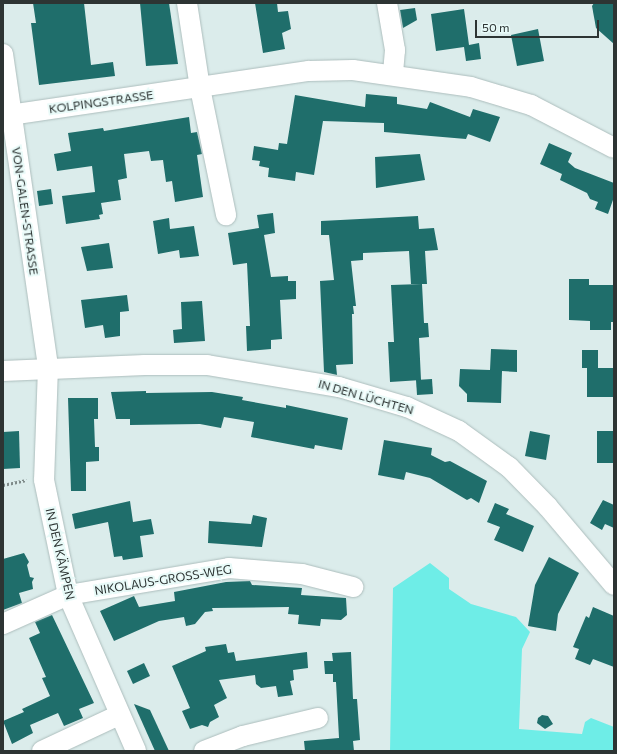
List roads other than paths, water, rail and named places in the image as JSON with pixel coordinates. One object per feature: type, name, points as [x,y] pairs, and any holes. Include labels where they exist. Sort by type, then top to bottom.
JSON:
[{"type":"street","points":[[186,3],[200,88],[226,215]]},
{"type":"street","points":[[387,3],[395,50],[393,74]]},
{"type":"street","name":"VON-GALEN-STRASSE","points":[[3,54],[7,116],[48,367]]},
{"type":"street","name":"KOLPINGSTRASSE","points":[[7,116],[309,72],[353,70],[393,74],[471,87],[531,105],[614,148]]},
{"type":"street","name":"IN DEN LÜCHTEN","points":[[3,371],[48,367],[207,365],[339,387],[407,407],[459,431],[509,467],[548,507],[614,585]]},
{"type":"street","name":"IN DEN KÄMPEN","points":[[48,367],[44,480],[68,595],[136,751]]},
{"type":"street","name":"NIKOLAUS-GROSS-WEG","points":[[3,624],[68,595],[229,568],[302,574],[353,587]]},
{"type":"street","points":[[42,751],[119,715]]},
{"type":"street","points":[[204,751],[243,736],[318,718]]}]
